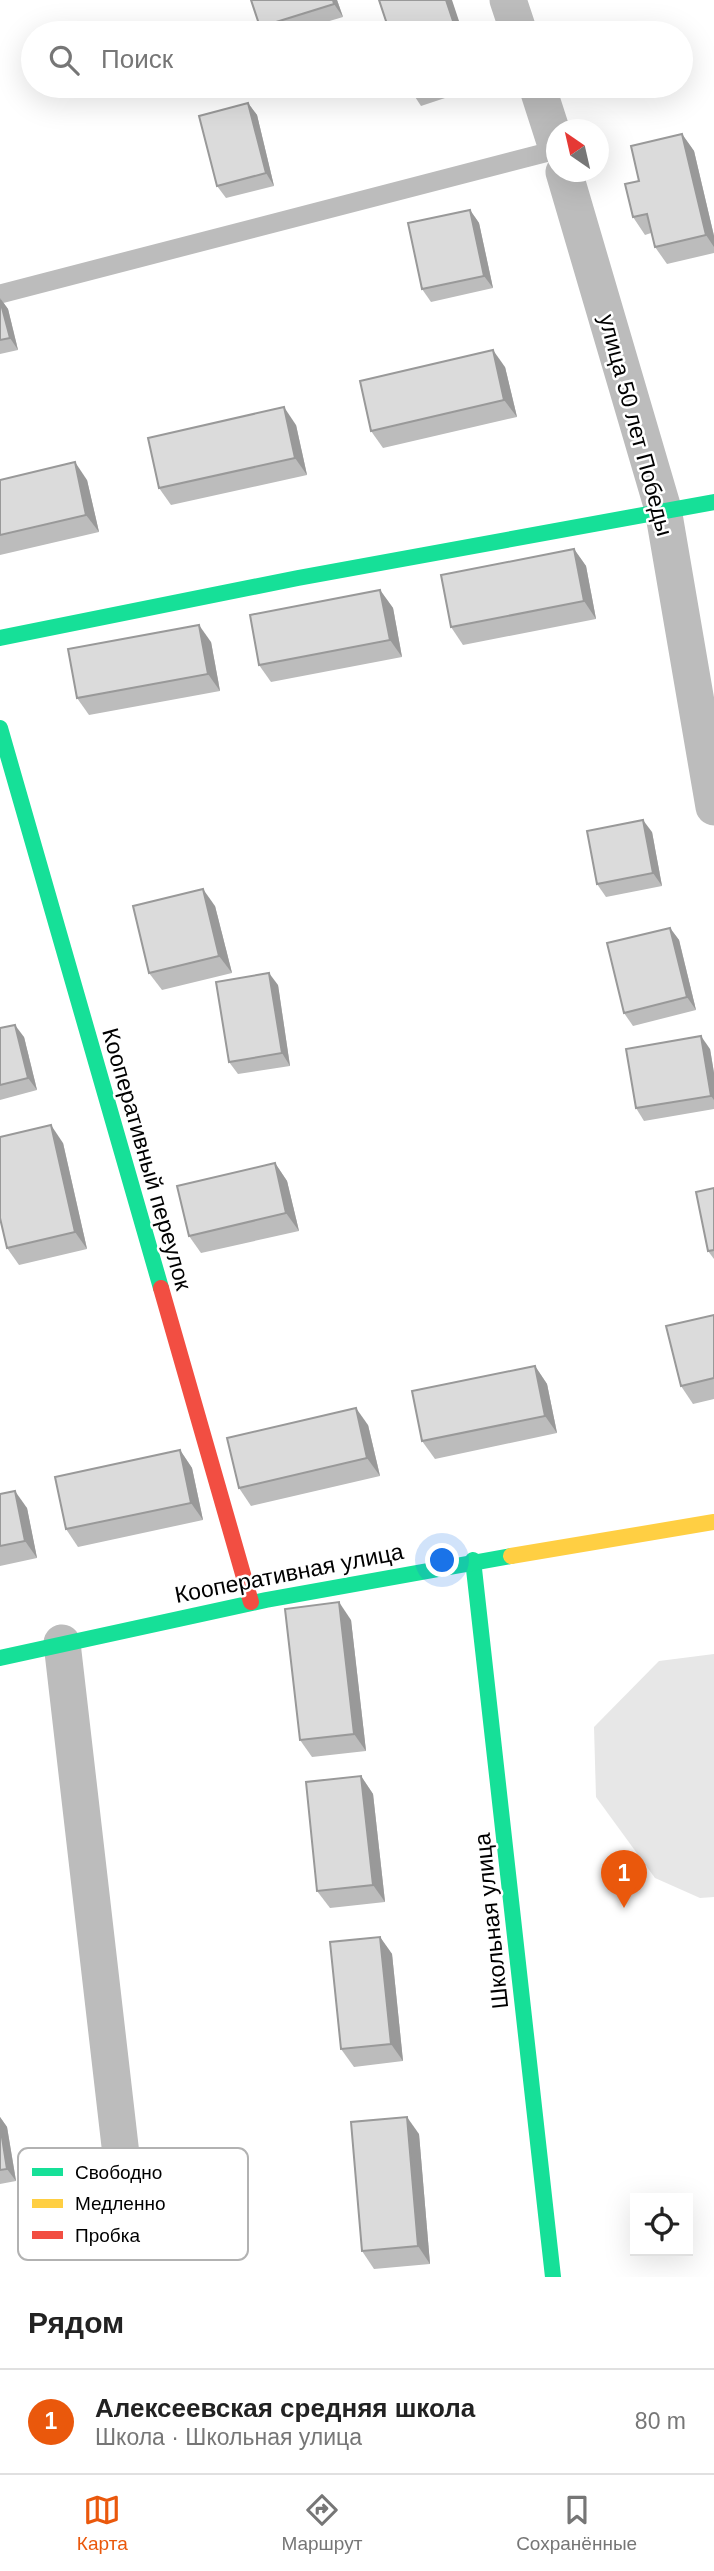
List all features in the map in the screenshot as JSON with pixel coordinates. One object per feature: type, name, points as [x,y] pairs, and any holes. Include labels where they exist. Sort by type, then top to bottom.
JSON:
[{"type":"street","points":[[508,0],[515,21]]},
{"type":"street","points":[[541,98],[547,119]]},
{"type":"street","name":"улица 50 лет Победы","points":[[567,182],[663,509],[714,807]]},
{"type":"street","points":[[0,638],[298,578],[663,509],[714,502]]},
{"type":"street","name":"Кооперативный переулок","points":[[0,728],[251,1602]]},
{"type":"street","name":"Кооперативная улица","points":[[0,1658],[251,1602],[473,1560],[714,1522]]},
{"type":"street","name":"Школьная улица","points":[[473,1560],[553,2277]]},
{"type":"street","points":[[62,1643],[120,2148]]},
{"type":"lane","points":[[0,294],[546,151]]},
{"type":"shaded area","points":[[714,1654],[714,1897],[700,1898],[655,1878],[596,1797],[594,1727],[659,1661]]},
{"type":"building","points":[[251,0],[333,0],[334,4],[279,21],[258,21]]},
{"type":"building","points":[[379,0],[446,0],[453,21],[386,21]]},
{"type":"building","points":[[248,103],[266,173],[217,186],[199,116]]},
{"type":"building","points":[[682,134],[706,235],[655,247],[647,214],[633,217],[625,184],[639,181],[631,146]]},
{"type":"building","points":[[470,210],[484,276],[422,289],[408,223]]},
{"type":"building","points":[[0,300],[10,338],[0,340]]},
{"type":"building","points":[[493,350],[504,400],[371,431],[360,381]]},
{"type":"building","points":[[284,407],[295,458],[159,488],[148,438]]},
{"type":"building","points":[[75,462],[86,515],[0,535],[0,480]]},
{"type":"building","points":[[574,549],[584,601],[451,627],[441,575]]},
{"type":"building","points":[[380,590],[390,640],[259,665],[250,615]]},
{"type":"building","points":[[199,625],[208,674],[77,698],[68,649]]},
{"type":"building","points":[[643,820],[653,873],[597,884],[587,831]]},
{"type":"building","points":[[203,889],[219,956],[149,973],[133,906]]},
{"type":"building","points":[[670,928],[687,997],[624,1013],[607,943]]},
{"type":"building","points":[[269,973],[282,1053],[229,1062],[216,982]]},
{"type":"building","points":[[15,1025],[28,1078],[0,1085],[0,1028]]},
{"type":"building","points":[[701,1036],[711,1096],[636,1108],[626,1049]]},
{"type":"building","points":[[51,1125],[75,1232],[7,1248],[0,1218],[0,1137]]},
{"type":"building","points":[[275,1163],[286,1213],[189,1236],[177,1186]]},
{"type":"building","points":[[714,1188],[714,1250],[708,1251],[696,1192]]},
{"type":"building","points":[[714,1315],[714,1378],[681,1386],[666,1326]]},
{"type":"building","points":[[535,1366],[545,1416],[422,1441],[412,1391]]},
{"type":"building","points":[[356,1408],[367,1458],[239,1488],[227,1438]]},
{"type":"building","points":[[180,1450],[191,1503],[66,1529],[55,1477]]},
{"type":"building","points":[[15,1491],[25,1541],[0,1546],[0,1494]]},
{"type":"building","points":[[339,1602],[354,1734],[300,1740],[285,1609]]},
{"type":"building","points":[[361,1776],[373,1885],[317,1891],[306,1782]]},
{"type":"building","points":[[380,1937],[391,2044],[341,2049],[330,1942]]},
{"type":"building","points":[[407,2117],[418,2246],[362,2251],[351,2122]]},
{"type":"building","points":[[0,2125],[7,2169],[0,2170]]},
{"type":"traffic: fast","points":[[0,638],[298,578],[714,502]]},
{"type":"traffic: fast","points":[[0,728],[161,1288]]},
{"type":"traffic: fast","points":[[0,1658],[266,1600],[511,1556]]},
{"type":"traffic: fast","points":[[473,1560],[553,2277]]},
{"type":"traffic: slow","points":[[511,1556],[714,1522]]},
{"type":"traffic: jam","points":[[161,1288],[251,1602]]},
{"type":"place","name":"Алексеевская средняя школа","points":[[624,1908]]}]
